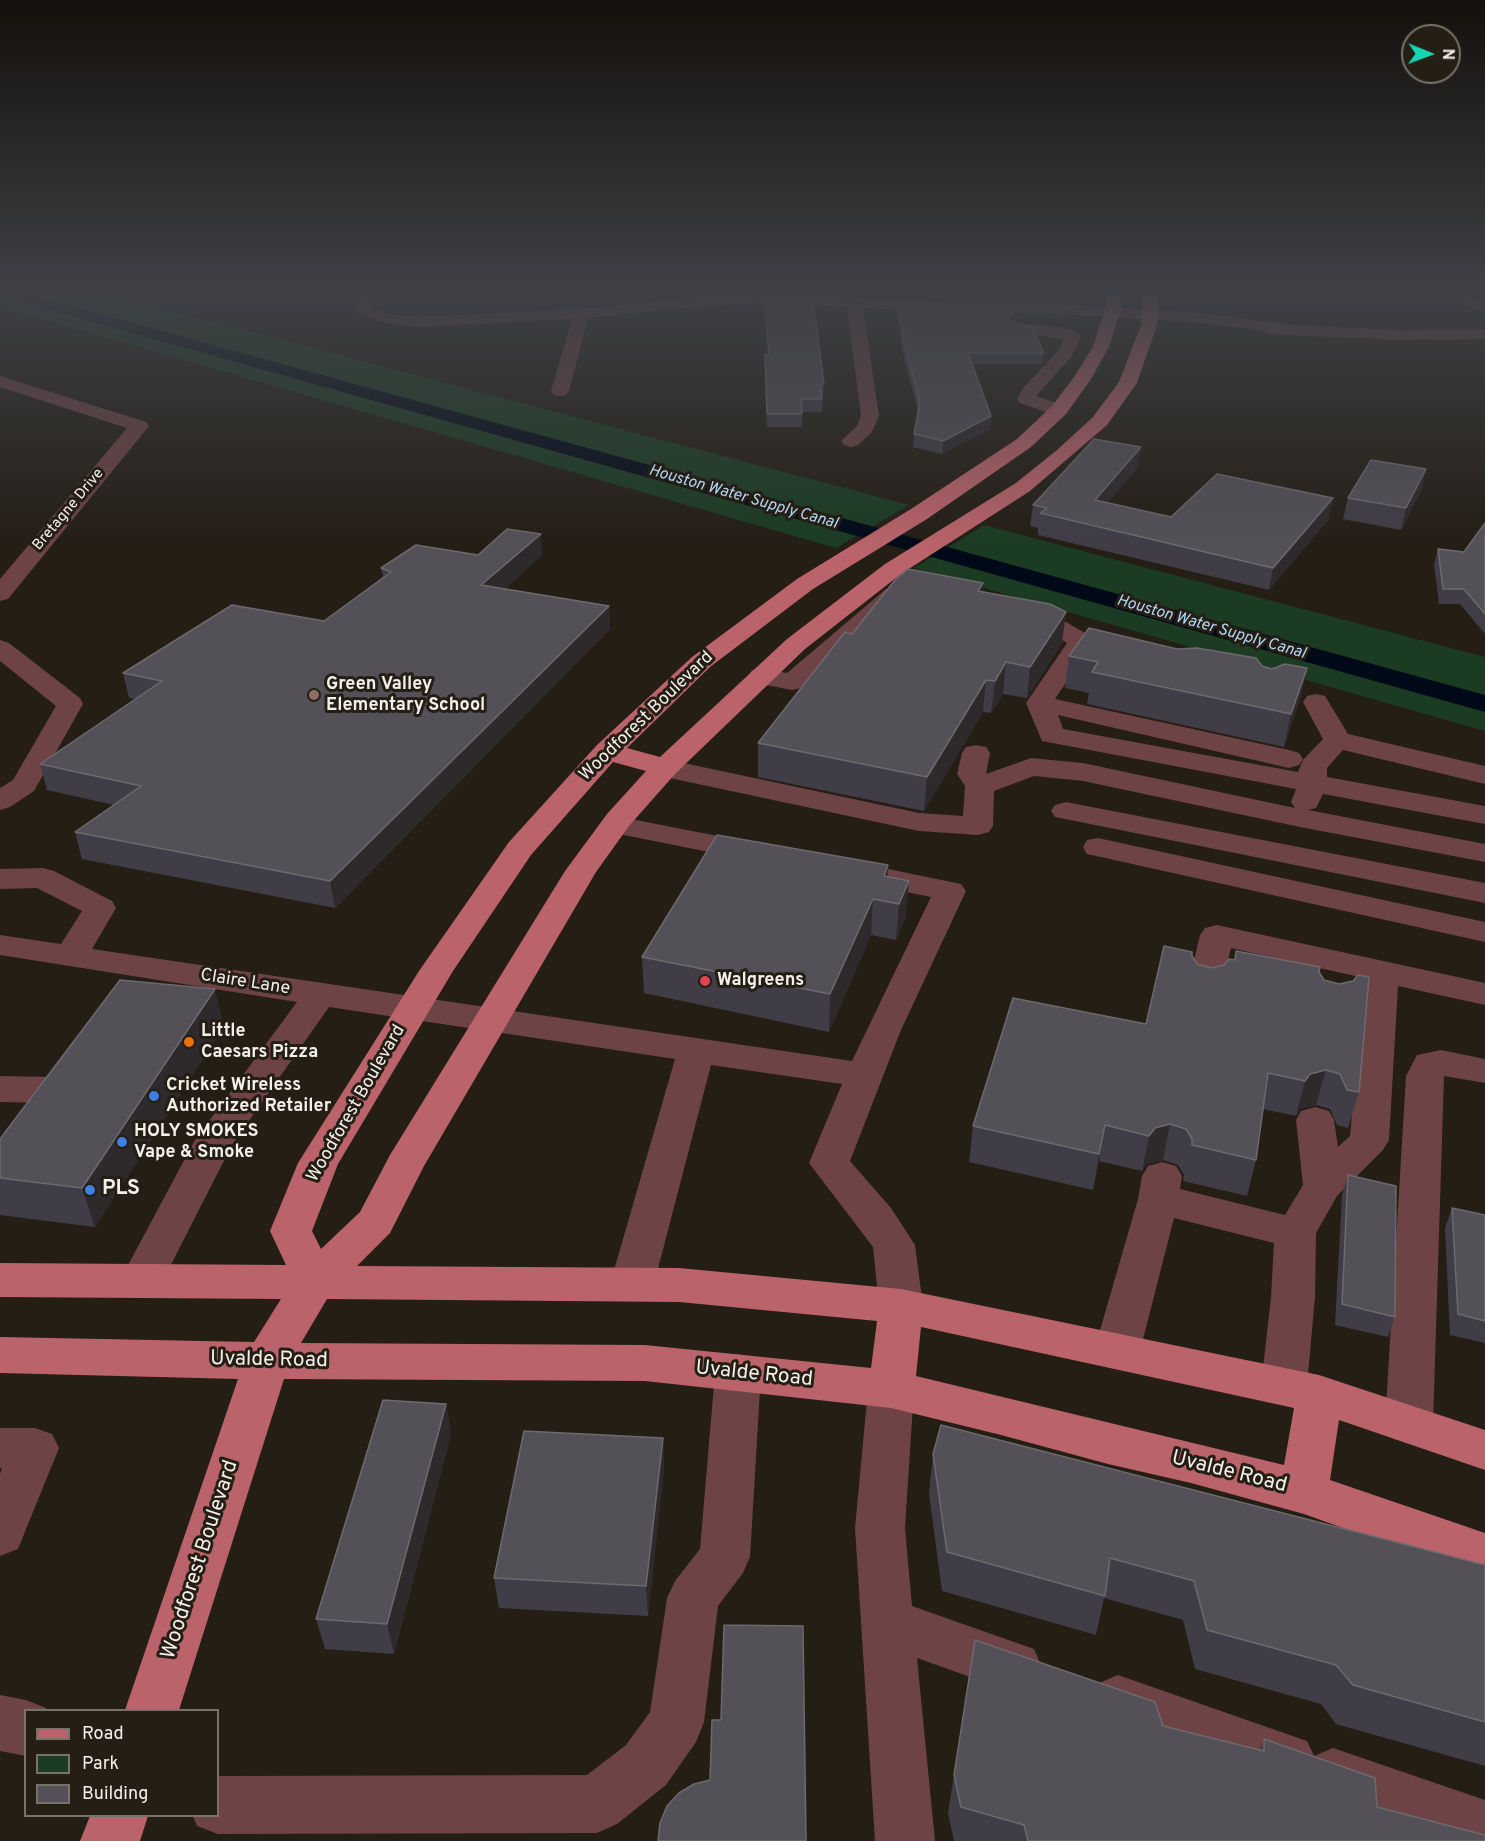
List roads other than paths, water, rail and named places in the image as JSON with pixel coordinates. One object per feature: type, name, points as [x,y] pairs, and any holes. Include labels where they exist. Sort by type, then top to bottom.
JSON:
[{"type":"main road","name":"Woodforest Boulevard","points":[[315,1281],[291,1231],[318,1163],[469,920],[520,849],[607,751],[701,662],[762,615],[846,557],[943,498],[1024,443],[1059,410],[1083,377]]},
{"type":"main road","name":"Woodforest Boulevard","points":[[152,1709],[267,1361],[315,1281],[375,1222],[404,1165],[489,1020],[581,871],[615,825],[665,768],[796,644],[893,569],[1023,487],[1047,468],[1100,421],[1130,377]]},
{"type":"main road","points":[[607,751],[665,768]]},
{"type":"main road","points":[[0,1280],[679,1285],[901,1306],[1302,1390],[1485,1450]]},
{"type":"main road","points":[[891,1389],[901,1306]]},
{"type":"main road","name":"Uvalde Road","points":[[0,1355],[267,1361],[645,1363],[891,1389],[1304,1492],[1485,1556]]},
{"type":"main road","points":[[1302,1390],[1304,1492]]},
{"type":"main road","points":[[110,1841],[117,1817]]},
{"type":"street","points":[[560,391],[564,377]]},
{"type":"street","points":[[851,441],[864,428],[870,416],[865,377]]},
{"type":"street","points":[[1043,377],[1026,399],[1059,410]]},
{"type":"street","name":"Bretagne Drive","points":[[0,381],[139,426],[0,594]]},
{"type":"street","points":[[761,676],[792,682],[900,588],[912,591]]},
{"type":"street","points":[[1004,608],[1058,627],[1102,653],[1142,663]]},
{"type":"street","points":[[1081,641],[1039,703],[1052,735],[1313,775],[1485,815]]},
{"type":"street","points":[[0,648],[70,704],[24,785],[0,801]]},
{"type":"street","points":[[1316,702],[1337,740],[1485,775]]},
{"type":"street","points":[[1280,888],[1282,852],[1300,818],[1313,775],[1337,740]]},
{"type":"street","points":[[665,768],[919,822],[978,826],[980,786],[971,774],[976,753]]},
{"type":"street","points":[[980,786],[1031,766],[1073,771],[1485,853]]},
{"type":"street","points":[[1066,811],[1282,852],[1481,884]]},
{"type":"street","points":[[615,825],[788,859]]},
{"type":"street","points":[[1098,847],[1485,932]]},
{"type":"street","points":[[835,868],[950,891],[883,1030],[829,1163],[876,1219],[894,1245],[901,1306]]},
{"type":"street","points":[[0,879],[44,878],[100,908],[70,957]]},
{"type":"street","points":[[1204,989],[1217,935],[1485,994]]},
{"type":"street","name":"Claire Lane","points":[[5,954],[70,957],[138,980],[320,995],[865,1075]]},
{"type":"street","points":[[1332,994],[1338,961]]},
{"type":"street","points":[[1302,1390],[1293,1297],[1295,1233],[1323,1186],[1369,1140],[1382,972]]},
{"type":"street","points":[[142,1280],[215,1140],[320,995]]},
{"type":"street","points":[[632,1284],[696,1050]]},
{"type":"street","points":[[1409,1424],[1425,1076],[1430,1064],[1442,1062],[1485,1071]]},
{"type":"street","points":[[0,1089],[62,1077],[26,1124]]},
{"type":"street","points":[[1315,1120],[1323,1186]]},
{"type":"street","points":[[1117,1351],[1160,1188],[1295,1233]]},
{"type":"street","points":[[219,1805],[597,1804],[646,1765],[676,1722],[693,1598],[725,1557],[738,1373]]},
{"type":"street","points":[[891,1389],[880,1528],[905,1841]]},
{"type":"street","points":[[0,1448],[35,1448],[0,1533]]},
{"type":"street","points":[[888,1623],[1479,1827]]},
{"type":"street","points":[[0,1723],[24,1728]]},
{"type":"waterway","name":"Houston Water Supply Canal","points":[[309,377],[1485,704]]},
{"type":"place","name":"Green Valley Elementary School","points":[[314,695]]},
{"type":"place","name":"Walgreens","points":[[705,981]]},
{"type":"place","name":"Little Caesars Pizza","points":[[189,1042]]},
{"type":"place","name":"Cricket Wireless Authorized Retailer","points":[[154,1096]]},
{"type":"place","name":"HOLY SMOKES Vape & Smoke","points":[[122,1142]]},
{"type":"place","name":"PLS","points":[[90,1190]]}]
